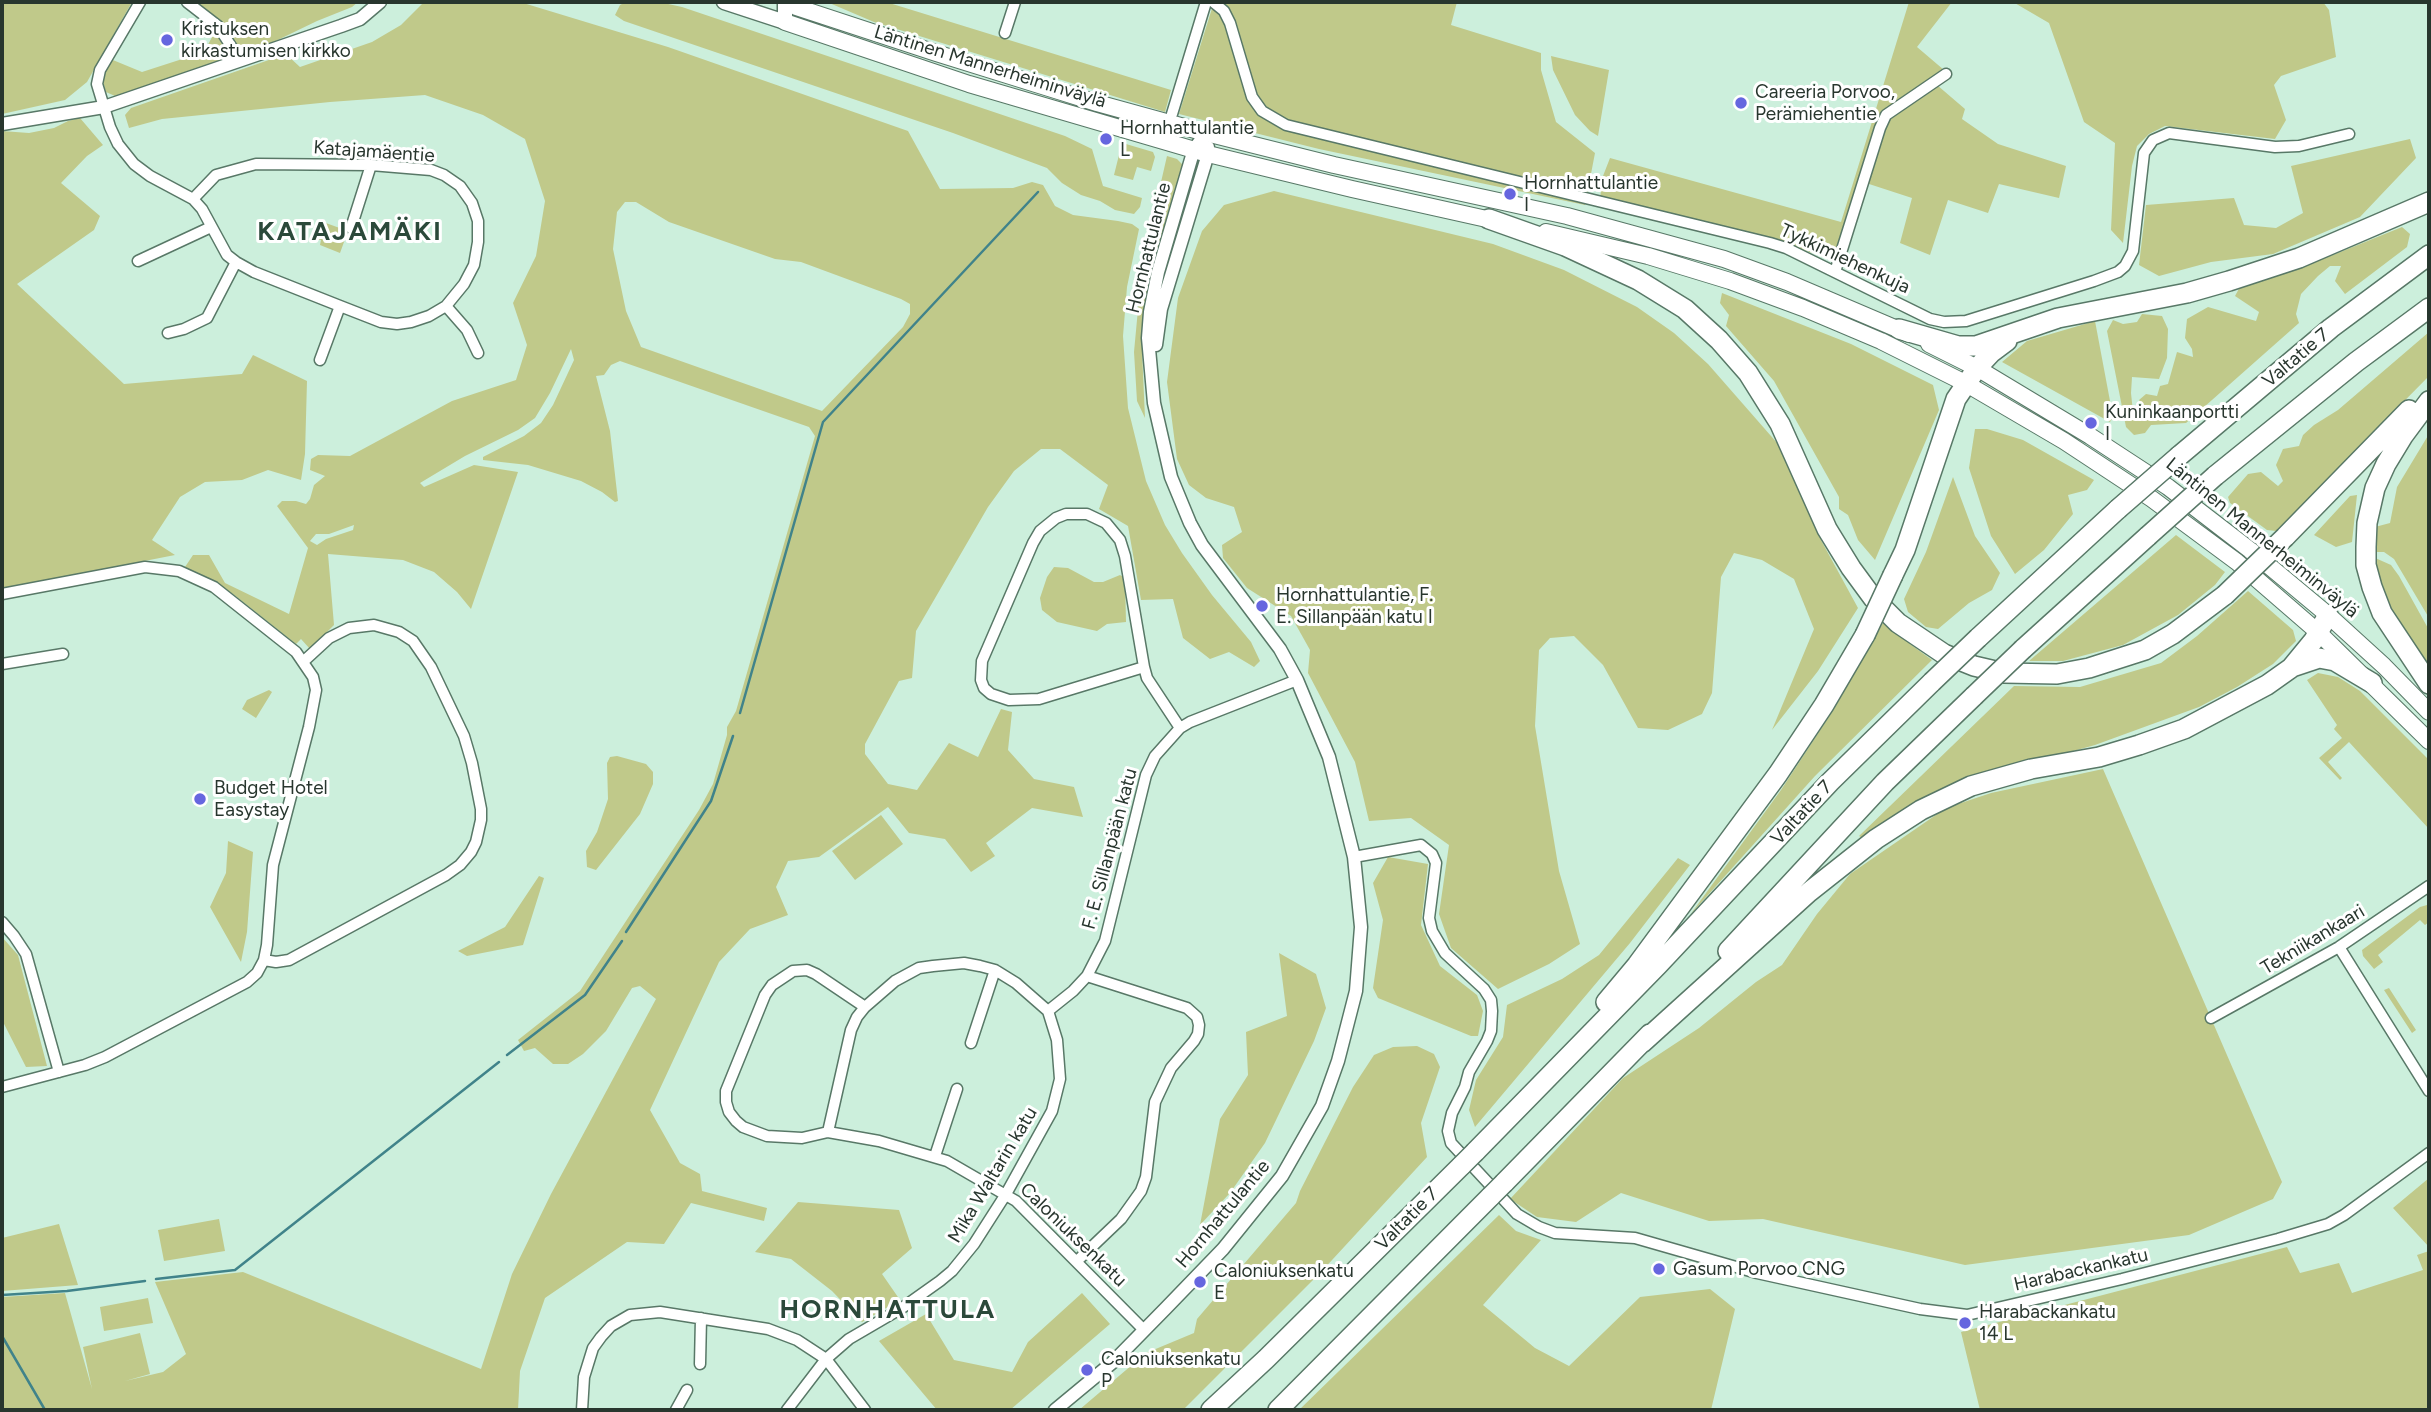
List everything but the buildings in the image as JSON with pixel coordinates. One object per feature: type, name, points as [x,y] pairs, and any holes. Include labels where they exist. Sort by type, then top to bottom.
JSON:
[{"type":"highway","points":[[1899,329],[1958,346],[1976,346],[2057,318],[2187,293],[2229,281],[2299,258],[2429,202]]},
{"type":"highway","points":[[1489,219],[1565,246],[1638,280],[1685,309],[1719,340],[1748,373],[1780,424],[1827,529],[1873,598],[1898,623],[1944,654],[1974,666],[2004,673],[2057,674],[2089,668],[2144,650],[2173,634],[2225,595],[2429,390]]},
{"type":"highway","name":"Valtatie 7","points":[[1211,1410],[1537,1091],[1830,782],[1978,638],[2179,456],[2331,328],[2429,255]]},
{"type":"highway","name":"Valtatie 7","points":[[1278,1410],[1642,1043],[1885,782],[2023,649],[2215,476],[2429,307]]},
{"type":"highway","points":[[1537,1091],[1579,1034],[1637,965],[1778,774],[1824,705],[1865,635],[1905,550],[1956,399],[1971,375],[1991,353],[2025,329]]},
{"type":"highway","points":[[2429,401],[2403,436],[2375,488],[2367,523],[2366,565],[2382,613],[2429,684]]},
{"type":"highway","points":[[2291,668],[2324,624]]},
{"type":"highway","points":[[1642,1043],[1809,892],[1876,839],[1921,810],[1971,786],[2031,769],[2099,757],[2183,729],[2267,685],[2291,668],[2319,658],[2335,661],[2372,683]]},
{"type":"main road","name":"Läntinen Mannerheiminväylä","points":[[724,2],[969,84],[1201,152],[1622,250],[1730,281],[1971,375]]},
{"type":"main road","name":"Läntinen Mannerheiminväylä","points":[[789,3],[976,66],[1206,133],[1334,165],[1567,216],[1724,258],[1899,329],[1971,375],[2090,436],[2168,488],[2250,550],[2324,624],[2429,712]]},
{"type":"main road","points":[[785,22],[789,3]]},
{"type":"main road","name":"Läntinen Mannerheiminväylä","points":[[2324,624],[2372,683],[2429,741]]},
{"type":"street","name":"Katajamäentie","points":[[140,2],[100,71],[97,84],[104,107],[118,144],[134,164],[150,176],[193,199],[202,209],[227,255],[254,272],[381,322],[397,324],[429,316],[446,306],[464,285],[474,265],[478,220],[472,203],[460,186],[431,170],[256,164],[216,175],[193,199]]},
{"type":"street","points":[[187,2],[218,26],[240,60]]},
{"type":"street","points":[[2,124],[104,107],[360,19],[380,2]]},
{"type":"street","points":[[1004,33],[1015,2]]},
{"type":"street","points":[[1172,114],[1206,2]]},
{"type":"street","name":"Tykkimiehenkuja","points":[[1213,2],[1224,11],[1230,23],[1252,97],[1262,111],[1286,125],[1770,243],[1930,319],[1955,323],[2094,281],[2118,272],[2125,266],[2133,251],[2144,153],[2153,139],[2169,132],[2275,147],[2299,146],[2349,134]]},
{"type":"street","points":[[1835,272],[1886,115],[1946,74]]},
{"type":"street","name":"Hornhattulantie","points":[[1055,1410],[1113,1362],[1223,1249],[1282,1176],[1322,1106],[1338,1061],[1356,991],[1361,927],[1354,857],[1329,757],[1297,680],[1280,649],[1202,545],[1190,523],[1171,477],[1156,416],[1148,338],[1150,312],[1158,272],[1206,133]]},
{"type":"street","points":[[351,228],[371,166]]},
{"type":"street","points":[[138,261],[211,227]]},
{"type":"street","points":[[168,333],[207,318],[236,262]]},
{"type":"street","points":[[320,360],[340,306]]},
{"type":"street","points":[[446,306],[467,330],[478,353]]},
{"type":"street","points":[[1144,667],[1039,699],[1009,700],[984,688],[981,680],[982,662],[1033,543],[1040,531],[1056,518],[1066,514],[1087,514],[1106,523],[1120,540],[1147,678],[1180,728]]},
{"type":"street","points":[[2,594],[145,567],[179,571],[214,587],[296,652],[316,684],[315,701],[273,865],[264,960],[257,973],[234,989],[105,1056],[2,1087]]},
{"type":"street","points":[[264,960],[289,960],[446,875],[460,865],[471,852],[481,820],[472,763],[464,736],[431,667],[413,641],[399,632],[374,625],[349,628],[329,638],[304,661]]},
{"type":"street","points":[[2,664],[63,654]]},
{"type":"street","name":"F. E. Sillanpään katu","points":[[1048,1011],[1087,976],[1105,940],[1146,775],[1155,756],[1180,728],[1190,722],[1297,680]]},
{"type":"street","name":"Harabackankatu","points":[[1354,857],[1421,845],[1432,854],[1436,863],[1429,918],[1432,931],[1445,953],[1484,989],[1491,1000],[1492,1011],[1491,1031],[1487,1041],[1451,1112],[1448,1131],[1451,1143],[1517,1214],[1555,1233],[1635,1238],[1782,1279],[1920,1309],[1967,1315],[2188,1263],[2329,1224],[2429,1153]]},
{"type":"street","name":"Tekniikankaari","points":[[2211,1018],[2339,947],[2429,886]]},
{"type":"street","points":[[2,922],[26,954],[59,1072]]},
{"type":"street","points":[[2339,947],[2429,1091]]},
{"type":"street","points":[[828,1132],[851,1030],[865,1007],[895,981],[919,968],[964,963],[995,970],[1022,987],[1048,1011]]},
{"type":"street","name":"Caloniuksenkatu","points":[[865,1007],[807,970],[783,975],[765,995],[726,1091],[729,1112],[743,1127],[767,1136],[789,1139],[828,1132],[878,1141],[935,1156],[1016,1201],[1144,1330]]},
{"type":"street","points":[[971,1042],[995,970]]},
{"type":"street","points":[[1077,1261],[1121,1219],[1140,1191],[1146,1177],[1155,1102],[1171,1069],[1198,1034],[1199,1025],[1197,1017],[1187,1008],[1087,976]]},
{"type":"street","name":"Mika Waltarin katu","points":[[787,1410],[826,1359],[849,1339],[902,1308],[952,1271],[974,1244],[1006,1194],[1052,1111],[1060,1079],[1057,1040],[1048,1011]]},
{"type":"street","points":[[935,1156],[957,1089]]},
{"type":"street","points":[[582,1410],[581,1393],[593,1348],[611,1326],[630,1315],[660,1312],[781,1332],[826,1359],[865,1410]]},
{"type":"street","points":[[699,1364],[701,1318]]},
{"type":"street","points":[[676,1410],[687,1390]]},
{"type":"green space","points":[[2,2],[132,2],[87,82],[65,100],[2,114]]},
{"type":"green space","points":[[187,2],[358,2],[257,50],[115,96],[106,92],[100,71],[108,58],[142,72],[204,52],[218,26]]},
{"type":"green space","points":[[424,2],[520,2],[668,47],[908,131],[940,189],[1013,188],[1032,182],[1043,185],[1055,206],[1073,215],[1118,221],[1132,224],[1139,229],[1127,287],[1123,336],[1128,408],[1146,481],[1165,525],[1182,553],[1251,642],[1260,661],[1254,667],[1229,652],[1210,659],[1183,638],[1173,599],[1141,600],[1128,526],[1099,509],[1108,485],[1060,449],[1041,449],[1014,471],[988,507],[916,631],[912,678],[899,681],[865,744],[865,754],[888,784],[917,790],[949,743],[978,757],[1001,709],[1012,712],[1008,750],[1034,779],[1074,787],[1083,817],[1032,808],[986,843],[995,856],[971,872],[945,839],[909,833],[888,807],[819,857],[788,861],[776,887],[788,915],[750,929],[719,962],[650,1110],[680,1163],[700,1174],[702,1191],[767,1208],[764,1221],[691,1203],[664,1244],[627,1242],[545,1298],[520,1371],[518,1410],[2,1410],[2,1297],[65,1293],[92,1389],[83,1347],[140,1333],[150,1374],[125,1381],[163,1372],[186,1354],[155,1282],[243,1272],[481,1369],[512,1274],[551,1194],[656,999],[640,986],[632,988],[606,1031],[583,1054],[568,1064],[553,1064],[535,1048],[524,1051],[518,1040],[580,991],[699,810],[713,784],[727,727],[736,711],[815,436],[809,427],[620,361],[611,365],[604,375],[596,376],[610,431],[618,501],[615,502],[581,481],[528,465],[483,460],[483,457],[524,436],[541,423],[553,405],[574,360],[571,349],[535,418],[420,483],[424,487],[474,465],[518,472],[471,609],[457,592],[434,572],[403,560],[328,554],[334,625],[310,649],[301,639],[296,644],[233,594],[185,567],[193,555],[209,555],[225,583],[289,614],[308,548],[277,506],[282,501],[306,504],[310,499],[314,485],[325,476],[310,470],[311,459],[318,455],[350,456],[452,401],[516,380],[527,345],[513,303],[536,256],[545,201],[525,139],[483,115],[425,95],[162,119],[129,128],[125,115],[131,108],[286,54],[300,67],[372,42],[401,25]],"holes":[[[625,202],[636,202],[669,222],[775,259],[801,262],[901,299],[910,304],[910,314],[903,327],[822,411],[641,347],[626,311],[613,249],[617,212]],[[354,525],[353,530],[317,545],[310,541],[316,534],[329,534]]]},
{"type":"green space","points":[[626,2],[659,2],[682,7],[1065,136],[1092,149],[1103,186],[1142,198],[1140,207],[1134,214],[1115,210],[1100,201],[1081,195],[1062,183],[1047,168],[953,133],[624,21],[615,15],[620,5]]},
{"type":"green space","points":[[827,2],[886,2],[1171,90],[1165,112],[874,22]]},
{"type":"green space","points":[[1214,2],[1457,2],[1451,25],[1541,53],[1541,70],[1556,122],[1595,153],[1585,205],[1319,149],[1179,114]]},
{"type":"green space","points":[[1909,2],[1952,2],[1917,47],[1944,70],[1883,113],[1834,261],[1780,241],[1600,198],[1603,176],[1610,158],[1841,222]]},
{"type":"green space","points":[[2013,2],[2323,2],[2329,10],[2336,57],[2281,76],[2274,85],[2286,120],[2275,139],[2165,126],[2149,134],[2137,146],[2132,166],[2123,243],[2111,230],[2115,143],[2084,122],[2049,23]]},
{"type":"green space","points":[[1551,56],[1609,70],[1598,136],[1575,115],[1553,70]]},
{"type":"green space","points":[[1937,85],[1965,109],[1962,119],[1998,144],[2066,166],[2059,198],[1999,184],[1988,213],[1948,200],[1930,255],[1900,243],[1912,198],[1866,183],[1888,118]]},
{"type":"green space","points":[[80,118],[103,145],[87,156],[61,183],[100,216],[94,230],[17,284],[124,384],[242,374],[253,355],[307,381],[305,454],[301,480],[268,470],[242,480],[205,482],[180,497],[152,540],[175,555],[2,589],[2,131],[29,133],[54,128]]},
{"type":"green space","points":[[2410,139],[2416,158],[2360,217],[2273,254],[2211,262],[2159,276],[2139,265],[2146,205],[2234,198],[2244,225],[2276,228],[2303,213],[2291,166]]},
{"type":"green space","points":[[1126,144],[1153,152],[1155,157],[1151,171],[1137,167],[1133,180],[1114,175],[1121,147]]},
{"type":"green space","points":[[1167,156],[1182,164],[1182,173],[1148,288],[1142,351],[1145,418],[1137,401],[1134,352],[1140,288]]},
{"type":"green space","points":[[1274,191],[1493,244],[1564,270],[1637,307],[1674,333],[1708,364],[1778,444],[1822,542],[1858,608],[1818,671],[1772,730],[1814,629],[1794,579],[1762,560],[1734,553],[1721,577],[1712,693],[1702,714],[1668,730],[1638,728],[1603,665],[1574,636],[1550,638],[1539,650],[1535,726],[1559,871],[1580,944],[1549,964],[1498,989],[1451,948],[1439,914],[1449,845],[1411,818],[1369,821],[1355,762],[1308,673],[1310,650],[1291,616],[1247,588],[1223,558],[1222,545],[1242,532],[1234,507],[1206,498],[1189,485],[1177,459],[1167,382],[1178,298],[1202,231],[1224,205]]},
{"type":"green space","points":[[323,222],[348,231],[340,253],[320,245],[321,240],[317,239]]},
{"type":"green space","points":[[2402,227],[2410,234],[2407,247],[2345,294],[2335,281],[2341,266],[2330,266],[2318,276],[2301,294],[2296,314],[2299,323],[2186,423],[2151,425],[2145,433],[2134,435],[2126,427],[2107,331],[2113,320],[2123,324],[2137,322],[2142,314],[2162,316],[2168,329],[2167,358],[2159,379],[2132,377],[2133,412],[2143,406],[2139,400],[2146,394],[2157,396],[2160,386],[2168,384],[2177,352],[2193,357],[2192,349],[2185,338],[2187,319],[2208,307],[2256,321],[2259,312],[2235,296],[2241,285],[2333,255]]},
{"type":"green space","points":[[1722,293],[1851,344],[1933,385],[1939,410],[1875,560],[1858,540],[1848,515],[1839,509],[1839,497],[1774,381],[1726,326],[1729,315],[1720,303]]},
{"type":"green space","points":[[2095,321],[2113,417],[2110,422],[2002,362],[2027,341]]},
{"type":"green space","points":[[2429,332],[2429,376],[2276,531],[2267,530],[2230,503],[2228,497],[2248,474],[2261,472],[2278,486],[2283,481],[2276,465],[2283,449],[2299,446],[2303,435],[2314,425],[2338,410]]},
{"type":"green space","points":[[1975,429],[1987,429],[2023,440],[2094,480],[2087,490],[2068,495],[2073,514],[2044,550],[2015,574],[1991,536],[1969,468]]},
{"type":"green space","points":[[2429,434],[2429,618],[2394,559],[2384,552],[2374,552],[2375,527],[2390,523],[2397,487]]},
{"type":"green space","points":[[1953,477],[1975,536],[2000,573],[1992,590],[1969,603],[1938,629],[1926,627],[1908,612],[1904,599],[1926,552]]},
{"type":"green space","points":[[2357,495],[2352,542],[2336,547],[2314,535],[2350,496]]},
{"type":"green space","points":[[2176,535],[2225,572],[2215,585],[2178,615],[2123,645],[2063,661],[2029,661]]},
{"type":"green space","points":[[2373,557],[2391,565],[2429,630],[2429,675],[2387,608]]},
{"type":"green space","points":[[1054,567],[1068,568],[1094,582],[1103,582],[1120,575],[1125,578],[1126,622],[1107,624],[1097,631],[1057,622],[1042,610],[1040,598],[1047,577]]},
{"type":"green space","points":[[2248,591],[2293,630],[2296,641],[2273,664],[2237,687],[2199,707],[2095,745],[1983,776],[1864,839],[1859,836],[2014,686],[2080,687],[2161,663],[2197,636]]},
{"type":"green space","points":[[1884,621],[1932,660],[1815,776],[1690,915],[1781,790],[1834,709]]},
{"type":"green space","points":[[2318,673],[2338,677],[2360,691],[2429,760],[2429,829],[2349,742],[2328,762],[2342,778],[2340,780],[2319,758],[2342,738],[2334,729],[2337,725],[2307,680]]},
{"type":"green space","points":[[269,690],[272,692],[256,718],[242,709],[247,700]]},
{"type":"green space","points":[[617,756],[646,764],[653,772],[653,784],[640,814],[596,870],[587,867],[586,851],[597,832],[608,799],[607,763],[610,757]]},
{"type":"green space","points":[[2103,769],[2282,1182],[2273,1199],[2189,1235],[1965,1265],[1763,1219],[1709,1221],[1621,1193],[1576,1222],[1537,1217],[1510,1199],[1623,1078],[1699,1028],[1756,982],[1782,965],[1817,914],[1850,874],[1946,808],[1991,793]]},
{"type":"green space","points":[[881,815],[903,844],[855,880],[832,851]]},
{"type":"green space","points":[[228,841],[253,852],[247,932],[241,962],[210,907],[226,873]]},
{"type":"green space","points":[[1388,857],[1428,864],[1421,925],[1440,966],[1477,995],[1483,1011],[1478,1036],[1471,1036],[1378,998],[1373,988],[1383,920],[1373,883]]},
{"type":"green space","points":[[1678,858],[1690,865],[1630,943],[1475,1127],[1469,1110],[1476,1080],[1503,1037],[1507,1005],[1562,979],[1599,955]]},
{"type":"green space","points":[[539,876],[544,878],[523,945],[467,956],[458,951],[505,927]]},
{"type":"green space","points":[[2427,905],[2429,922],[2425,925],[2420,920],[2378,955],[2383,962],[2374,969],[2363,956],[2362,950],[2420,907]]},
{"type":"green space","points":[[2,937],[18,955],[47,1066],[26,1067],[2,1020]]},
{"type":"green space","points":[[1279,953],[1316,974],[1326,1008],[1314,1041],[1265,1143],[1230,1193],[1200,1225],[1220,1119],[1248,1075],[1246,1032],[1287,1016]]},
{"type":"green space","points":[[2389,988],[2416,1030],[2412,1033],[2384,990]]},
{"type":"green space","points":[[1417,1046],[1434,1054],[1440,1067],[1421,1123],[1427,1157],[1321,1272],[1183,1410],[1079,1410],[1146,1353],[1194,1333],[1197,1319],[1296,1203],[1353,1087],[1374,1055],[1393,1047]]},
{"type":"green space","points":[[2429,1178],[2429,1247],[2393,1208]]},
{"type":"green space","points":[[798,1202],[899,1210],[912,1248],[882,1274],[900,1300],[862,1322],[832,1291],[791,1259],[755,1252]]},
{"type":"green space","points":[[1499,1215],[1516,1231],[1541,1240],[1483,1305],[1535,1348],[1569,1366],[1640,1297],[1710,1289],[1735,1309],[1711,1410],[1299,1410]]},
{"type":"green space","points":[[219,1219],[225,1251],[164,1261],[158,1230]]},
{"type":"green space","points":[[59,1224],[78,1285],[2,1291],[2,1238]]},
{"type":"green space","points":[[2287,1247],[2300,1273],[2339,1263],[2352,1293],[2423,1270],[2417,1255],[2429,1251],[2429,1410],[1980,1410],[1961,1332]]},
{"type":"green space","points":[[1082,1293],[1110,1324],[1010,1410],[937,1410],[879,1341],[926,1314],[954,1360],[1012,1372],[1028,1342]]},
{"type":"green space","points":[[148,1298],[153,1323],[104,1331],[100,1307]]},
{"type":"waterway","points":[[740,713],[823,422],[1038,192]]},
{"type":"waterway","points":[[626,932],[711,801],[733,736]]},
{"type":"waterway","points":[[507,1055],[585,995],[622,941]]},
{"type":"waterway","points":[[156,1279],[235,1270],[499,1062]]},
{"type":"waterway","points":[[2,1295],[67,1291],[145,1281]]},
{"type":"waterway","points":[[2,1336],[45,1410]]},
{"type":"place","name":"Kristuksen kirkastumisen kirkko","points":[[167,40]]},
{"type":"place","name":"Careeria Porvoo, Perämiehentie","points":[[1741,103]]},
{"type":"place","name":"Hornhattulantie L","points":[[1106,139]]},
{"type":"place","name":"Hornhattulantie I","points":[[1510,194]]},
{"type":"place","name":"Kuninkaanportti I","points":[[2091,423]]},
{"type":"place","name":"Hornhattulantie, F. E. Sillanpään katu I","points":[[1262,606]]},
{"type":"place","name":"Budget Hotel Easystay","points":[[200,799]]},
{"type":"place","name":"Gasum Porvoo CNG","points":[[1659,1269]]},
{"type":"place","name":"Caloniuksenkatu E","points":[[1200,1282]]},
{"type":"place","name":"Harabackankatu 14 L","points":[[1965,1323]]},
{"type":"place","name":"Caloniuksenkatu P","points":[[1087,1370]]},
{"type":"district","name":"KATAJAMÄKI","points":[[350,232]]},
{"type":"district","name":"HORNHATTULA","points":[[888,1310]]}]
